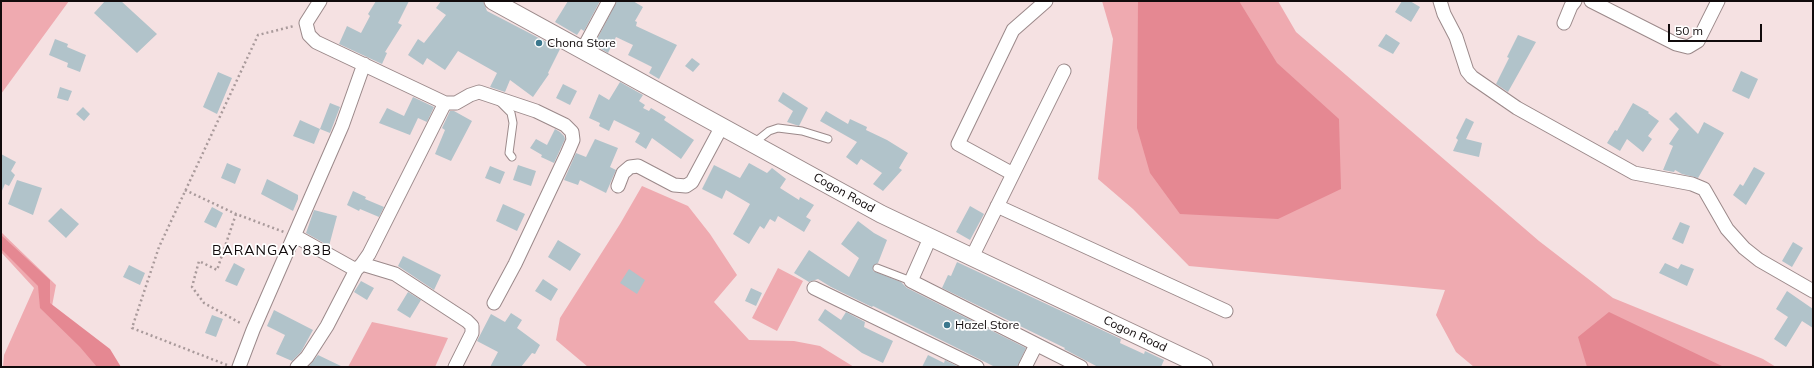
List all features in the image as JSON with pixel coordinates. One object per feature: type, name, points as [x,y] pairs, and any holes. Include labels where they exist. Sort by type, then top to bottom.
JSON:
[{"type":"street","points":[[320,1],[306,23],[309,35],[316,42],[445,103],[456,103],[475,92],[536,111],[565,125],[572,132],[573,140],[515,264],[494,303]]},
{"type":"street","name":"Cogon Road","points":[[493,1],[880,214],[1204,367]]},
{"type":"street","points":[[583,50],[609,1]]},
{"type":"street","points":[[1013,174],[958,144],[1013,30],[1046,1]]},
{"type":"street","points":[[1440,1],[1444,14],[1456,37],[1467,71],[1472,77],[1517,108],[1634,173],[1692,184],[1704,189],[1727,229],[1744,248],[1759,260],[1813,291]]},
{"type":"street","points":[[1564,24],[1571,6],[1575,1]]},
{"type":"street","points":[[1591,1],[1676,44],[1688,47],[1698,41],[1718,1]]},
{"type":"street","points":[[239,367],[253,330],[342,126],[364,64]]},
{"type":"street","points":[[972,257],[1064,71]]},
{"type":"street","points":[[297,367],[307,357],[327,326],[445,103]]},
{"type":"street","points":[[618,186],[624,173],[630,167],[638,166],[674,184],[686,186],[692,182],[722,126]]},
{"type":"street","points":[[997,206],[1226,310]]},
{"type":"street","points":[[295,236],[359,267],[395,274],[467,321],[472,326],[472,334],[455,367]]},
{"type":"street","points":[[930,238],[911,281],[1075,366]]},
{"type":"street","points":[[814,288],[978,367]]},
{"type":"street","points":[[1025,367],[1036,345]]},
{"type":"lane","points":[[494,97],[511,113],[513,133],[509,153],[512,157]]},
{"type":"lane","points":[[753,144],[769,131],[778,128],[802,131],[828,139]]},
{"type":"lane","points":[[877,268],[911,281]]},
{"type":"path","points":[[234,367],[132,328],[159,247],[258,35],[306,23]]},
{"type":"path","points":[[185,190],[236,214],[295,236]]},
{"type":"path","points":[[236,214],[217,270],[199,261],[192,287],[204,303],[253,330]]},
{"type":"shaded area","points":[[1,1],[69,1],[1,94]]},
{"type":"shaded area","points":[[1102,1],[1278,1],[1296,32],[1539,241],[1613,298],[1763,359],[1776,367],[1474,367],[1456,352],[1436,315],[1445,290],[1189,266],[1133,209],[1098,179],[1113,39]]},
{"type":"shaded area","points":[[1138,1],[1239,1],[1277,63],[1339,119],[1341,189],[1278,219],[1180,214],[1150,173],[1137,128]]},
{"type":"shaded area","points":[[642,186],[688,206],[710,234],[737,275],[714,302],[749,340],[794,341],[820,346],[854,367],[588,367],[556,340],[560,318],[620,224]]},
{"type":"shaded area","points":[[1,232],[56,285],[52,306],[106,367],[3,367],[4,355],[34,288],[1,252]]},
{"type":"shaded area","points":[[1,235],[50,280],[50,303],[110,349],[121,367],[97,367],[80,347],[40,308],[38,286],[1,249]]},
{"type":"shaded area","points":[[778,268],[803,281],[777,331],[752,318]]},
{"type":"shaded area","points":[[1609,312],[1724,367],[1587,367],[1578,337]]},
{"type":"shaded area","points":[[372,322],[448,338],[435,367],[348,367]]},
{"type":"building","points":[[105,1],[121,1],[157,34],[137,53],[94,13]]},
{"type":"building","points":[[376,1],[409,1],[398,23],[402,25],[385,52],[387,53],[382,64],[339,44],[347,26],[361,33],[370,16],[368,14]]},
{"type":"building","points":[[441,1],[483,1],[487,11],[560,49],[548,73],[549,74],[533,97],[510,80],[505,92],[490,87],[497,73],[458,51],[445,70],[427,58],[423,65],[408,55],[418,39],[424,43],[446,15],[436,8]]},
{"type":"building","points":[[568,1],[600,1],[584,31],[581,29],[577,35],[555,22]]},
{"type":"building","points":[[617,1],[633,1],[643,7],[635,21],[637,22],[636,26],[677,45],[659,79],[649,73],[652,67],[628,55],[633,45],[616,37],[608,53],[594,45]]},
{"type":"building","points":[[1402,1],[1410,1],[1420,7],[1411,22],[1395,12]]},
{"type":"building","points":[[1386,34],[1400,43],[1393,54],[1378,46]]},
{"type":"building","points":[[1518,35],[1536,42],[1508,92],[1496,84],[1509,58],[1507,57]]},
{"type":"building","points":[[55,39],[68,44],[67,47],[86,55],[80,72],[67,67],[68,63],[49,55]]},
{"type":"building","points":[[692,58],[700,64],[693,72],[685,66]]},
{"type":"building","points":[[1741,71],[1758,79],[1749,99],[1732,91]]},
{"type":"building","points":[[218,72],[232,78],[217,114],[203,107]]},
{"type":"building","points":[[620,82],[643,95],[639,101],[645,105],[643,108],[649,111],[651,108],[666,117],[664,120],[694,140],[681,159],[652,138],[646,149],[635,142],[640,133],[614,120],[609,131],[599,126],[600,123],[589,118],[599,94],[609,100]]},
{"type":"building","points":[[563,84],[577,91],[570,105],[556,98]]},
{"type":"building","points":[[60,87],[72,91],[68,101],[57,98]]},
{"type":"building","points":[[783,92],[808,108],[799,126],[787,122],[793,111],[778,101]]},
{"type":"building","points":[[413,97],[434,107],[427,122],[418,118],[410,135],[379,123],[387,108],[404,116]]},
{"type":"building","points":[[330,103],[340,107],[330,133],[320,129]]},
{"type":"building","points":[[1633,103],[1649,112],[1648,113],[1659,121],[1648,136],[1652,139],[1643,152],[1627,139],[1620,151],[1607,143],[1615,130],[1617,131]]},
{"type":"building","points":[[83,107],[90,114],[84,121],[76,114]]},
{"type":"building","points":[[450,111],[454,111],[472,121],[451,161],[435,154],[445,130],[442,128]]},
{"type":"building","points":[[826,111],[848,124],[850,119],[867,127],[866,130],[887,140],[908,153],[899,168],[902,170],[883,191],[873,184],[882,173],[861,159],[857,165],[846,157],[857,142],[820,121]]},
{"type":"building","points":[[1676,112],[1698,134],[1704,122],[1724,133],[1698,178],[1682,174],[1675,170],[1674,172],[1663,170],[1673,146],[1669,144],[1679,129],[1669,119]]},
{"type":"building","points":[[1466,118],[1474,122],[1466,139],[1482,143],[1479,157],[1453,151],[1458,140],[1456,138]]},
{"type":"building","points":[[300,120],[320,129],[314,144],[293,136]]},
{"type":"building","points":[[555,129],[564,136],[565,139],[554,163],[541,157],[542,155],[530,148],[536,139],[547,145]]},
{"type":"building","points":[[595,139],[618,148],[610,167],[616,170],[606,193],[580,180],[578,185],[564,180],[576,153],[586,157]]},
{"type":"building","points":[[1,154],[16,162],[11,171],[15,175],[9,186],[5,184],[1,193]]},
{"type":"building","points":[[227,163],[241,169],[235,184],[221,178]]},
{"type":"building","points":[[749,163],[767,173],[772,168],[786,179],[780,188],[799,200],[800,197],[814,205],[806,217],[811,220],[804,232],[778,216],[775,222],[770,219],[764,229],[760,226],[749,244],[733,234],[750,204],[726,190],[722,199],[702,189],[714,165],[740,178]]},
{"type":"building","points":[[518,165],[536,171],[531,186],[513,180]]},
{"type":"building","points":[[490,166],[505,172],[500,184],[485,178]]},
{"type":"building","points":[[1754,167],[1765,173],[1746,205],[1733,195],[1740,184],[1743,186]]},
{"type":"building","points":[[267,179],[298,195],[293,211],[261,194]]},
{"type":"building","points":[[17,180],[42,188],[33,215],[8,204]]},
{"type":"building","points":[[353,191],[366,197],[365,199],[384,207],[379,217],[360,209],[359,211],[347,205]]},
{"type":"building","points":[[503,204],[525,214],[517,231],[496,221]]},
{"type":"building","points":[[970,206],[984,214],[970,240],[956,232]]},
{"type":"building","points":[[212,207],[223,213],[216,228],[204,222]]},
{"type":"building","points":[[61,208],[79,224],[66,238],[48,221]]},
{"type":"building","points":[[314,210],[337,216],[329,246],[306,233]]},
{"type":"building","points":[[858,221],[874,233],[887,240],[878,263],[873,266],[873,271],[901,282],[907,288],[1026,348],[1017,367],[995,367],[873,306],[872,307],[831,287],[818,279],[809,282],[794,273],[809,250],[849,277],[859,258],[841,244]]},
{"type":"building","points":[[1680,222],[1690,226],[1683,244],[1672,239]]},
{"type":"building","points":[[558,240],[581,254],[570,271],[548,257]]},
{"type":"building","points":[[1793,242],[1803,248],[1792,267],[1782,261]]},
{"type":"building","points":[[403,256],[441,275],[434,290],[398,266]]},
{"type":"building","points":[[957,262],[1121,339],[1120,343],[1144,354],[1145,351],[1164,360],[1161,367],[1098,367],[1064,349],[1065,348],[942,288],[948,275],[951,276]]},
{"type":"building","points":[[234,263],[245,269],[237,286],[225,281]]},
{"type":"building","points":[[1665,263],[1678,269],[1681,264],[1694,269],[1687,286],[1659,273]]},
{"type":"building","points":[[129,265],[145,273],[140,285],[123,277]]},
{"type":"building","points":[[629,269],[645,280],[637,294],[620,283]]},
{"type":"building","points":[[543,279],[558,289],[551,301],[535,291]]},
{"type":"building","points":[[361,281],[374,288],[367,300],[354,292]]},
{"type":"building","points":[[751,288],[762,293],[756,306],[745,301]]},
{"type":"building","points":[[1787,291],[1813,309],[1813,328],[1802,321],[1786,347],[1774,339],[1788,317],[1776,309]]},
{"type":"building","points":[[408,292],[421,300],[410,318],[397,310]]},
{"type":"building","points":[[825,309],[841,320],[846,312],[865,322],[864,327],[893,341],[883,363],[862,353],[818,320]]},
{"type":"building","points":[[274,310],[313,330],[301,352],[292,361],[276,354],[285,335],[267,326]]},
{"type":"building","points":[[511,313],[522,320],[517,328],[540,345],[535,354],[532,353],[521,367],[490,367],[498,352],[477,341],[491,314],[505,322]]},
{"type":"building","points":[[212,315],[223,319],[216,337],[205,333]]},
{"type":"building","points":[[318,355],[343,367],[308,367]]},
{"type":"building","points":[[928,355],[944,363],[945,360],[959,367],[922,367]]},
{"type":"place","name":"Chona Store","points":[[539,43]]},
{"type":"place","name":"Hazel Store","points":[[947,325]]},
{"type":"district","name":"BARANGAY 83B","points":[[272,251]]}]
